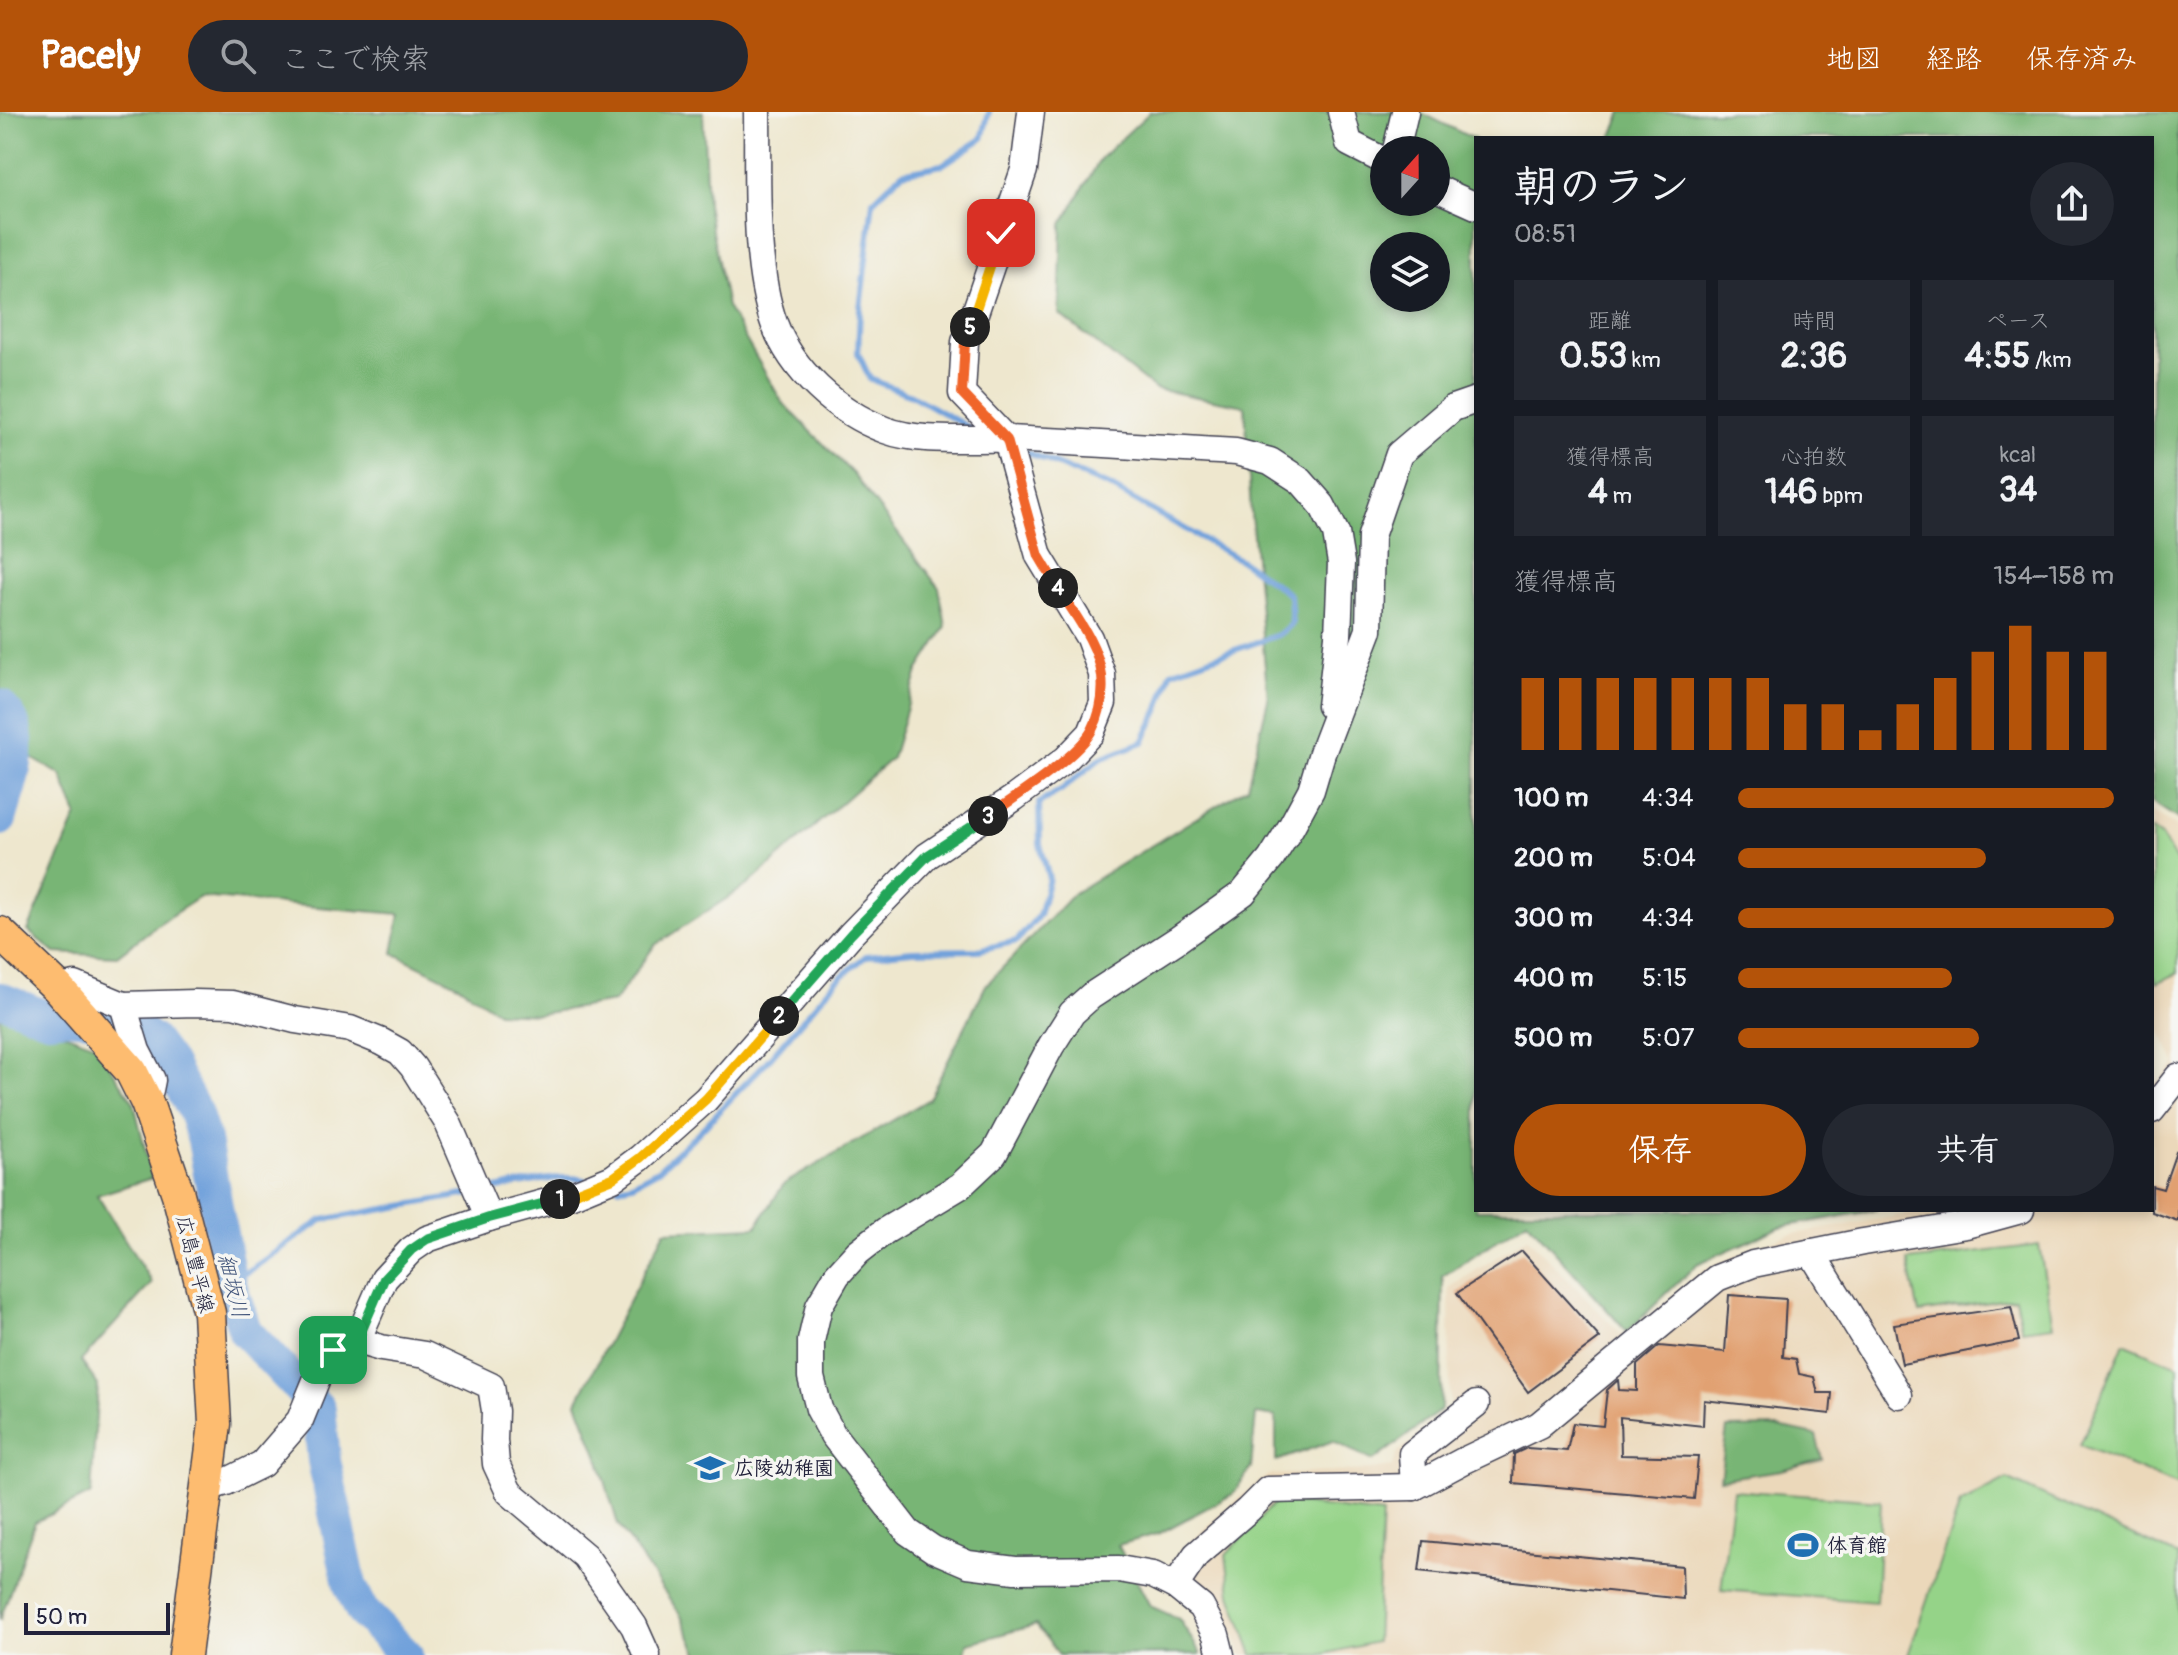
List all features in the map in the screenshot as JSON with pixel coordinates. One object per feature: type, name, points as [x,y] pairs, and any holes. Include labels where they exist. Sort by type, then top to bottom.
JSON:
[{"type":"main road","name":"広島豊平線","points":[[0,933],[64,995],[131,1071],[147,1103],[178,1194],[209,1313],[215,1424],[185,1655]]},
{"type":"street","points":[[757,112],[760,235],[765,291],[775,325],[795,360],[821,392],[855,416],[887,431],[926,437],[1236,452],[1270,461],[1301,481],[1322,505],[1336,533],[1341,563],[1338,636],[1322,753]]},
{"type":"street","points":[[357,1341],[384,1279],[411,1250],[427,1239],[572,1195],[613,1178],[640,1158],[706,1099],[851,934],[927,856],[1014,798],[1055,767],[1091,733],[1103,703],[1102,674],[1089,638],[1039,556],[1007,440],[962,393],[965,342],[1024,170],[1031,112]]},
{"type":"street","points":[[1341,112],[1349,143],[1370,154]]},
{"type":"street","points":[[1399,136],[1405,112]]},
{"type":"street","points":[[1450,194],[1474,205]]},
{"type":"street","points":[[1221,1655],[1216,1635],[1201,1607],[1175,1586],[1153,1575],[1119,1569],[1015,1570],[968,1564],[933,1549],[908,1532],[833,1435],[819,1409],[811,1377],[811,1341],[819,1306],[837,1275],[858,1252],[885,1231],[960,1186],[994,1154],[1051,1046],[1072,1013],[1091,996],[1243,893],[1271,859],[1311,790],[1369,630],[1371,536],[1399,454],[1453,408],[1474,401]]},
{"type":"street","points":[[64,995],[75,985],[123,1005],[233,1004],[295,1020],[350,1029],[382,1042],[400,1052],[413,1067],[448,1123],[489,1218]]},
{"type":"street","points":[[123,1005],[137,1051],[152,1080],[147,1103]]},
{"type":"street","points":[[2154,1107],[2178,1077]]},
{"type":"street","points":[[1175,1586],[1196,1555],[1268,1490],[1404,1488],[1539,1425],[1717,1278],[1753,1264],[1966,1225],[2014,1212]]},
{"type":"street","points":[[1811,1252],[1899,1395]]},
{"type":"street","points":[[206,1488],[262,1464],[300,1420],[324,1361],[333,1350],[357,1341],[425,1355],[491,1386],[496,1464],[509,1492],[585,1556],[634,1626],[647,1655]]},
{"type":"street","points":[[1404,1488],[1412,1454],[1476,1404]]},
{"type":"shaded area","points":[[2154,813],[2178,830],[2178,1655],[1241,1655],[1224,1603],[1168,1566],[1217,1517],[1268,1475],[1392,1467],[1397,1453],[1450,1417],[1449,1288],[1527,1237],[1626,1339],[1706,1268],[1788,1235],[1920,1212],[2154,1212],[2154,1085],[2176,1064],[2154,1017]]},
{"type":"green space","points":[[0,112],[703,112],[707,205],[727,307],[782,402],[853,474],[939,588],[946,627],[918,671],[892,758],[749,884],[655,945],[614,1002],[539,1014],[498,1012],[458,985],[393,953],[400,914],[200,897],[117,956],[55,953],[28,931],[77,815],[61,775],[0,740]]},
{"type":"green space","points":[[1150,112],[1420,112],[1474,139],[1474,1212],[1866,1212],[1780,1227],[1697,1264],[1627,1332],[1527,1220],[1443,1276],[1441,1410],[1373,1461],[1333,1441],[1276,1461],[1276,1417],[1256,1414],[1251,1468],[1233,1494],[1160,1533],[1118,1545],[1150,1606],[1179,1619],[1201,1654],[1059,1655],[1036,1625],[968,1643],[963,1655],[699,1655],[680,1614],[618,1525],[599,1460],[577,1402],[665,1231],[756,1227],[784,1184],[929,1099],[986,985],[1074,893],[1247,787],[1268,700],[1251,514],[1245,406],[1155,389],[1059,314],[1062,224],[1101,158]]},
{"type":"green space","points":[[1622,112],[2178,112],[2178,819],[2154,803],[2154,136],[1612,136]]},
{"type":"green space","points":[[2154,831],[2162,837],[2178,864],[2178,973],[2157,983],[2154,976]]},
{"type":"green space","points":[[0,1009],[96,1045],[134,1103],[152,1178],[97,1195],[152,1283],[81,1361],[98,1385],[91,1494],[35,1522],[0,1620]]},
{"type":"green space","points":[[2039,1245],[2053,1326],[2022,1330],[2015,1298],[1919,1313],[1908,1261]]},
{"type":"green space","points":[[2124,1343],[2178,1366],[2178,1486],[2080,1445]]},
{"type":"green space","points":[[1778,1427],[1816,1435],[1822,1459],[1782,1470],[1720,1479],[1727,1428]]},
{"type":"green space","points":[[2007,1479],[2178,1556],[2178,1655],[1908,1655],[1960,1504]]},
{"type":"green space","name":"体育館","points":[[1733,1490],[1881,1501],[1876,1602],[1721,1590]]},
{"type":"green space","points":[[1276,1501],[1382,1514],[1376,1642],[1320,1655],[1253,1655],[1231,1594],[1226,1555]]},
{"type":"building","points":[[2176,1152],[2178,1221],[2152,1212],[2154,1187],[2163,1189]]},
{"type":"building","points":[[1522,1251],[1600,1338],[1528,1392],[1457,1293]]},
{"type":"building","points":[[1729,1295],[1786,1299],[1783,1357],[1796,1359],[1799,1374],[1814,1377],[1818,1393],[1832,1393],[1830,1414],[1704,1400],[1703,1426],[1620,1417],[1621,1455],[1698,1457],[1694,1499],[1513,1483],[1514,1454],[1527,1448],[1567,1451],[1573,1423],[1603,1426],[1607,1390],[1618,1380],[1619,1390],[1637,1391],[1637,1365],[1659,1346],[1725,1352]]},
{"type":"building","points":[[2011,1307],[2019,1341],[1902,1364],[1894,1324]]},
{"type":"building","points":[[1423,1541],[1682,1566],[1683,1599],[1419,1571]]},
{"type":"waterway","points":[[973,430],[911,395],[870,379],[858,353],[860,309],[873,201],[902,173],[942,165],[982,139],[989,112]]},
{"type":"waterway","points":[[618,1187],[632,1184],[658,1170],[700,1131],[770,1058],[836,981],[866,956],[912,951],[978,950],[1017,941],[1039,915],[1049,879],[1040,844],[1039,803],[1061,790],[1101,758],[1143,742],[1159,709],[1171,672],[1278,635],[1292,624],[1290,595],[1245,563],[1109,486],[1024,451]]},
{"type":"waterway","name":"細坂川","points":[[0,706],[12,722],[16,746],[14,771],[0,819]]},
{"type":"waterway","name":"細坂川","points":[[0,999],[48,1018],[69,1016],[127,1022],[152,1040],[169,1063],[195,1112],[204,1140],[230,1284],[245,1331],[319,1409],[324,1460],[350,1585],[362,1611],[406,1655]]},
{"type":"waterway","points":[[485,1191],[549,1179],[584,1180]]},
{"type":"waterway","points":[[230,1284],[322,1220],[470,1194]]},
{"type":"place","name":"広陵幼稚園","points":[[710,1468]]},
{"type":"place","name":"体育館","points":[[1803,1545]]},
{"type":"route","points":[[333,1350],[357,1341],[384,1279],[411,1250],[427,1239],[572,1195],[613,1178],[640,1158],[706,1099],[851,934],[927,856],[1014,798],[1066,759],[1091,733],[1103,703],[1102,674],[1089,638],[1039,556],[1007,440],[962,393],[965,342],[1001,233]]}]
